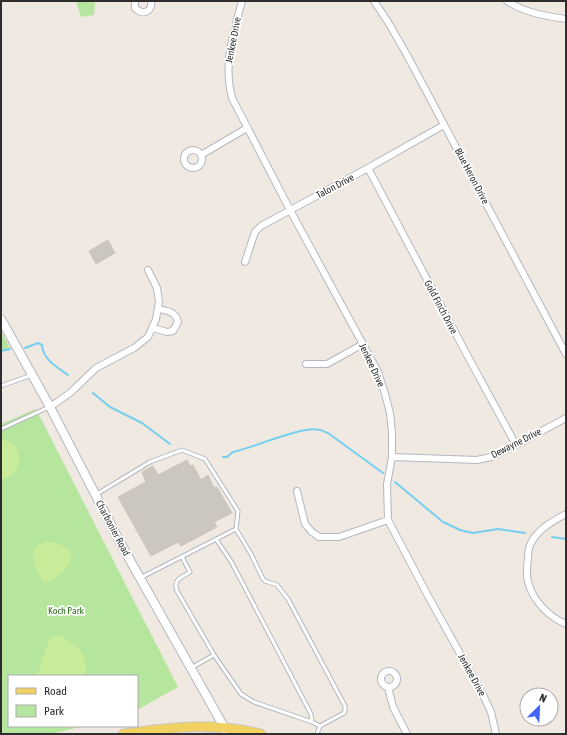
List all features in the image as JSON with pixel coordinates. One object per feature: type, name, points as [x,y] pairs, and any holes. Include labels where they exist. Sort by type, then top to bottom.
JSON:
[{"type":"main road","name":"Charbonier Road","points":[[1,319],[50,407],[140,578],[226,731]]},
{"type":"main road","points":[[123,734],[177,727],[226,731],[244,730],[260,734]]},
{"type":"street","points":[[135,1],[135,8],[140,13],[150,10],[151,1]]},
{"type":"street","name":"Jenkee Drive","points":[[242,1],[229,56],[228,78],[232,98],[290,210],[378,372],[390,413],[392,433],[392,456],[387,484],[388,520],[484,697],[491,712],[496,734]]},
{"type":"street","name":"Blue Heron Drive","points":[[374,1],[388,22],[566,354]]},
{"type":"street","points":[[507,1],[544,16],[566,19]]},
{"type":"street","name":"Talon Drive","points":[[245,262],[255,232],[261,226],[444,125]]},
{"type":"street","points":[[201,155],[247,128]]},
{"type":"street","name":"Gold Finch Drive","points":[[368,168],[516,445]]},
{"type":"street","points":[[50,407],[70,393],[96,368],[143,342],[148,337],[153,328],[159,309],[159,302],[157,288],[148,270]]},
{"type":"street","points":[[153,328],[167,332],[173,331],[178,322],[177,317],[174,314],[169,311],[159,309]]},
{"type":"street","points":[[306,364],[328,364],[363,344]]},
{"type":"street","name":"Dewayne Drive","points":[[392,456],[477,460],[491,457],[566,418]]},
{"type":"street","points":[[297,492],[305,524],[319,537],[338,537],[388,520]]},
{"type":"street","points":[[566,514],[549,523],[540,531],[531,543],[526,567],[528,582],[540,604],[549,614],[566,624]]},
{"type":"street","points":[[388,687],[393,707],[407,734]]},
{"type":"lane","points":[[1,386],[32,375]]},
{"type":"lane","points":[[1,429],[50,407]]},
{"type":"lane","points":[[96,495],[150,462],[182,450],[205,459],[238,511],[236,529],[263,579],[279,587],[288,599],[345,706],[345,711],[341,716],[320,726],[317,734]]},
{"type":"lane","points":[[140,578],[236,529]]},
{"type":"lane","points":[[216,539],[232,563],[236,574],[308,707],[312,722]]},
{"type":"lane","points":[[182,557],[190,572],[177,580],[175,585],[177,592],[214,656],[241,694],[254,702],[320,726]]},
{"type":"lane","points":[[191,668],[214,656]]},
{"type":"green space","points":[[76,1],[95,1],[94,15],[81,17]]},
{"type":"green space","points":[[1,331],[10,348],[1,351]]},
{"type":"green space","name":"Koch Park","points":[[36,409],[178,687],[138,709],[138,675],[8,675],[8,727],[80,727],[51,734],[1,734],[1,424]]},
{"type":"green space","points":[[1,440],[9,442],[14,446],[18,452],[19,459],[18,466],[14,472],[9,477],[1,479]]},
{"type":"green space","points":[[45,542],[56,543],[63,546],[70,553],[71,558],[70,563],[66,568],[48,583],[43,582],[37,571],[33,554],[39,545]]},
{"type":"green space","points":[[60,636],[77,647],[85,661],[86,675],[37,675],[50,637]]},
{"type":"building","points":[[108,240],[115,253],[96,264],[89,251]]},
{"type":"building","points":[[187,460],[190,466],[193,465],[201,480],[208,475],[214,488],[217,487],[232,513],[214,522],[217,527],[181,546],[178,542],[151,556],[118,497],[146,482],[142,472],[153,466],[158,475]]},
{"type":"waterway","points":[[25,348],[38,343],[42,345],[48,359],[68,375]]},
{"type":"waterway","points":[[1,351],[10,349]]},
{"type":"waterway","points":[[93,393],[110,407],[142,423],[170,444]]},
{"type":"waterway","points":[[223,457],[227,457],[233,452],[290,434],[312,429],[328,433],[383,473]]},
{"type":"waterway","points":[[395,482],[443,522],[460,530],[473,533],[498,529],[525,533]]},
{"type":"waterway","points":[[552,537],[566,539]]}]
